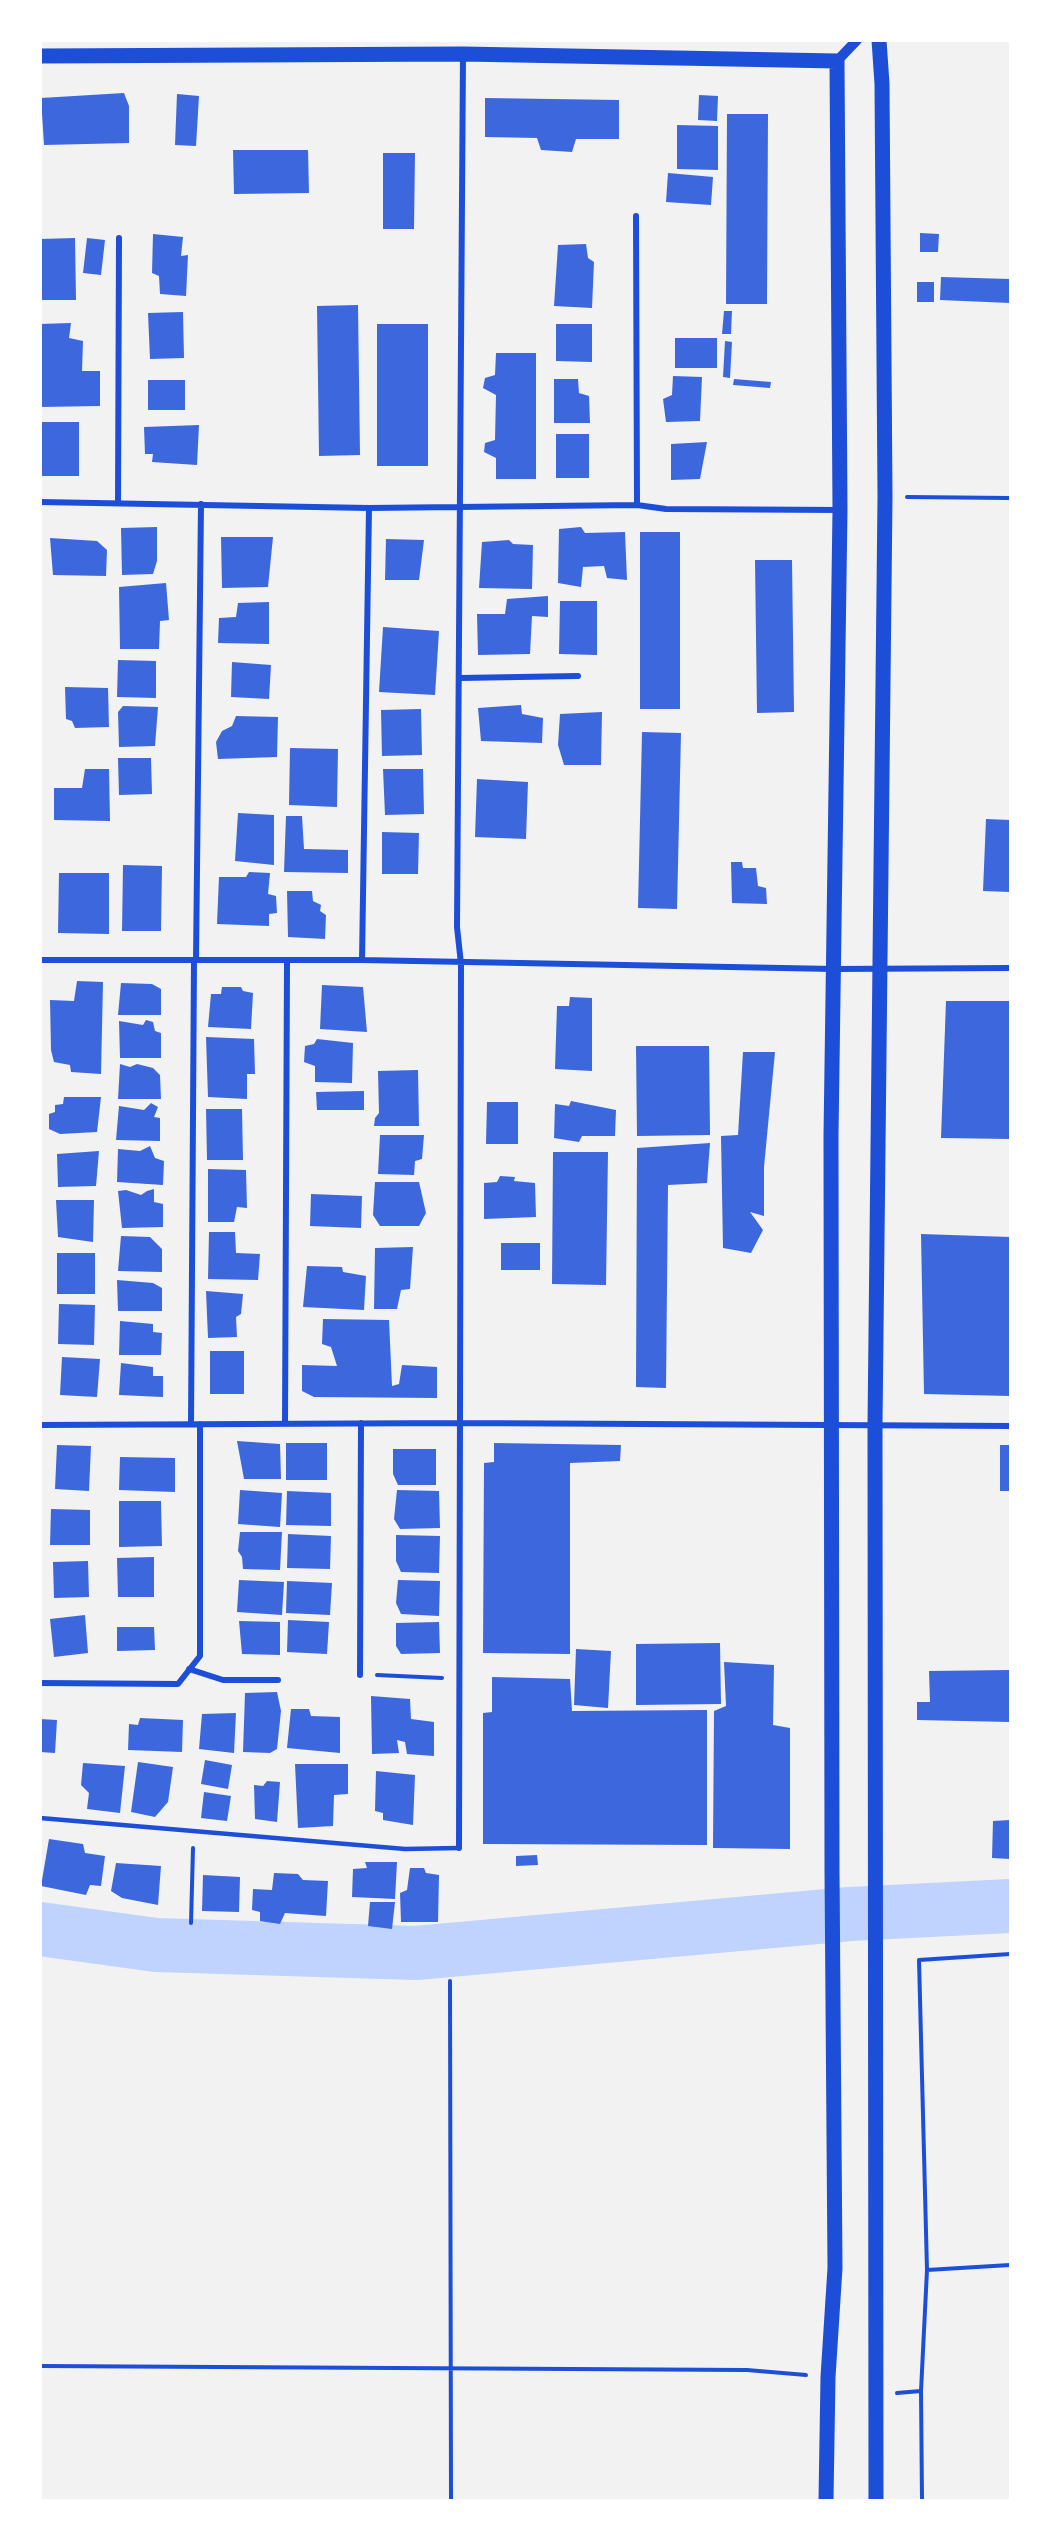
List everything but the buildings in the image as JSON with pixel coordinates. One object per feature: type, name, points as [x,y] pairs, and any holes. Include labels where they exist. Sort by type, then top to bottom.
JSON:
[{"type":"main road","points":[[876,2500],[875,1425],[885,496],[882,84],[879,40]]},
{"type":"main road","points":[[40,56],[464,54],[837,62],[840,510],[831,1135],[835,2268],[828,2377],[826,2500]]},
{"type":"street","points":[[837,62],[857,40]]},
{"type":"street","points":[[459,1848],[461,964],[457,927],[464,54]]},
{"type":"street","points":[[636,216],[637,505]]},
{"type":"street","points":[[118,503],[119,238]]},
{"type":"street","points":[[40,502],[369,508],[637,505],[666,509],[840,510]]},
{"type":"street","points":[[191,1424],[201,504]]},
{"type":"street","points":[[362,960],[369,508]]},
{"type":"street","points":[[460,678],[578,676]]},
{"type":"street","points":[[40,960],[287,962],[362,960],[461,964],[834,969],[1011,968]]},
{"type":"street","points":[[285,1424],[287,962]]},
{"type":"street","points":[[40,1425],[459,1422],[1011,1426]]},
{"type":"street","points":[[360,1675],[361,1423]]},
{"type":"street","points":[[40,1683],[178,1684],[200,1656],[200,1424]]},
{"type":"street","points":[[189,1669],[223,1680],[278,1680]]},
{"type":"lane","points":[[40,1818],[194,1833],[405,1848],[459,1848]]},
{"type":"path","points":[[885,496],[1011,498]]},
{"type":"path","points":[[360,1675],[460,1679]]},
{"type":"path","points":[[191,1923],[194,1833]]},
{"type":"path","points":[[922,2500],[921,2391],[927,2270],[920,1960],[1011,1954]]},
{"type":"path","points":[[450,1981],[451,2500]]},
{"type":"path","points":[[927,2270],[1011,2265]]},
{"type":"path","points":[[40,2366],[747,2370],[828,2377]]},
{"type":"path","points":[[877,2394],[921,2391]]},
{"type":"waterway","points":[[40,1929],[156,1945],[416,1953],[850,1914],[1010,1906]]}]
